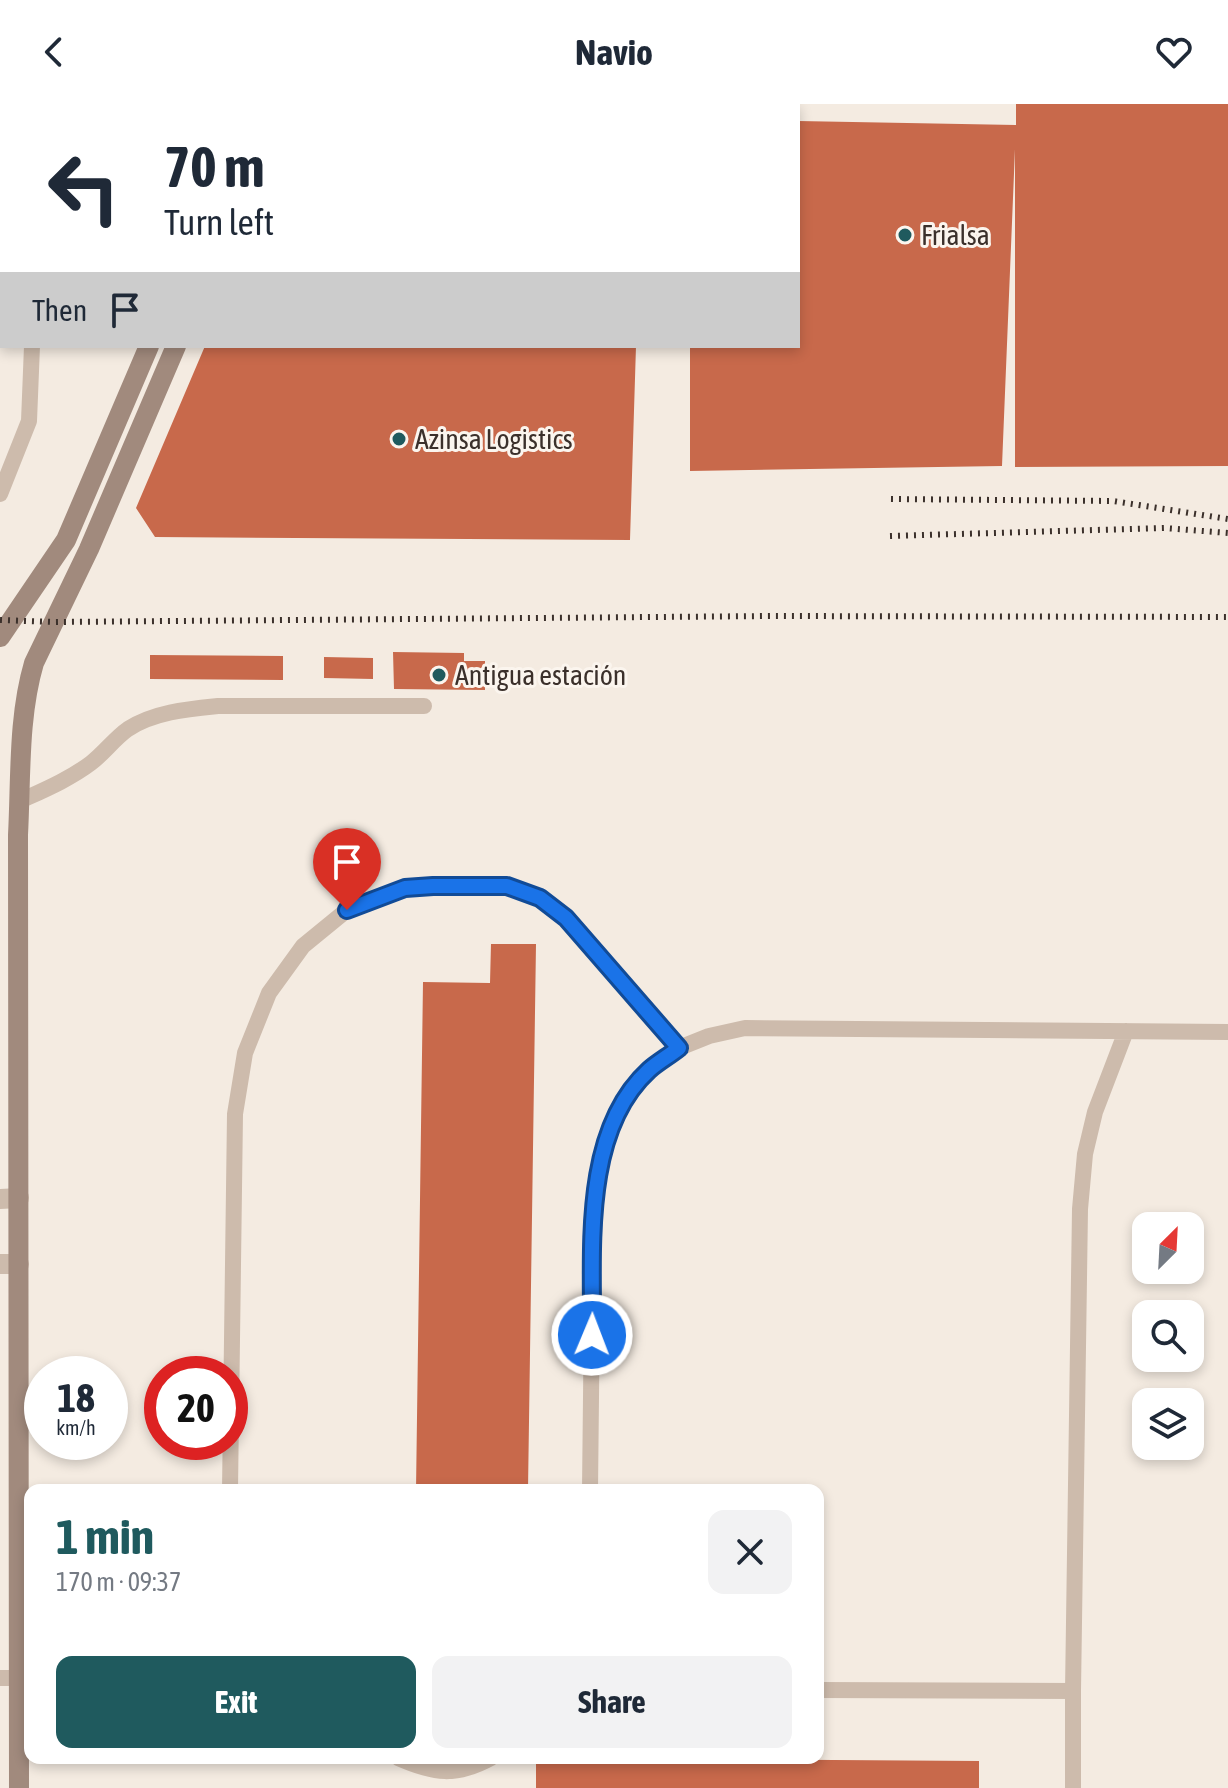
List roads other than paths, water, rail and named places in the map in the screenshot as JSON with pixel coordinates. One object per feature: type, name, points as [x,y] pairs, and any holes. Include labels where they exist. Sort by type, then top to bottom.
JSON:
[{"type":"street","points":[[0,637],[66,540],[148,348]]},
{"type":"street","points":[[19,1788],[9,1199],[9,835],[20,801],[29,682],[44,641],[89,549],[175,348]]},
{"type":"lane","points":[[0,494],[29,421],[32,348]]},
{"type":"lane","points":[[20,801],[62,782],[92,763],[129,728],[186,709],[218,706],[424,706]]},
{"type":"lane","points":[[230,1484],[235,1114],[245,1053],[269,993],[303,946],[347,910],[405,888],[462,884],[507,886],[540,898],[566,918],[679,1048]]},
{"type":"lane","points":[[590,1484],[593,1212],[601,1155],[619,1109],[647,1072],[679,1048],[709,1036],[745,1028],[1228,1032]]},
{"type":"lane","points":[[1073,1788],[1080,1209],[1085,1154],[1095,1112],[1126,1031]]},
{"type":"lane","points":[[824,1690],[1073,1691]]},
{"type":"lane","points":[[412,1764],[445,1772],[478,1764]]},
{"type":"railway","points":[[891,499],[1113,501],[1228,519]]},
{"type":"railway","points":[[890,536],[1164,528],[1228,533]]},
{"type":"railway","points":[[0,620],[1228,617]]},
{"type":"place","name":"Frialsa","points":[[905,235]]},
{"type":"place","name":"Azinsa Logistics","points":[[399,439]]},
{"type":"place","name":"Antigua estación","points":[[439,675]]}]
